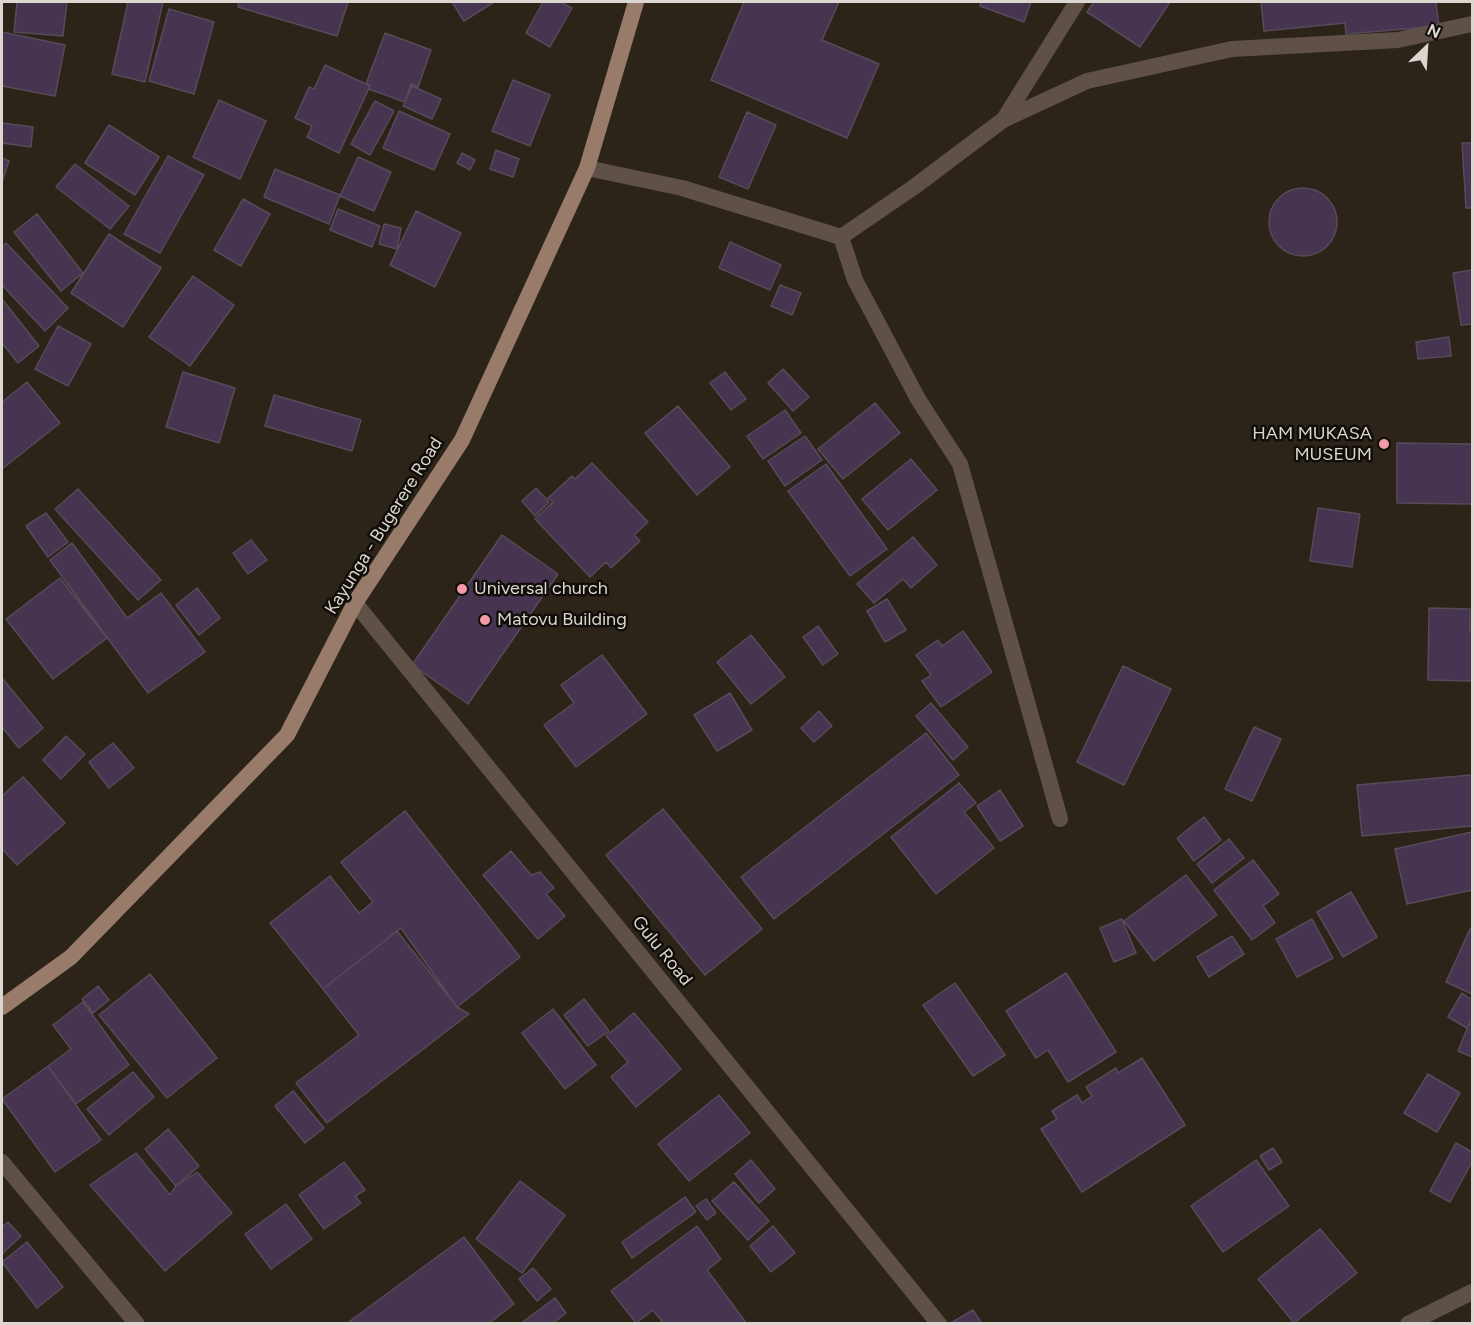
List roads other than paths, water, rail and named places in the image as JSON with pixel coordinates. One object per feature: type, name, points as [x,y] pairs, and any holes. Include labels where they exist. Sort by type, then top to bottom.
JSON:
[{"type":"main road","name":"Kayunga - Bugerere Road","points":[[2,1007],[71,957],[287,735],[355,603],[462,440],[587,168],[636,2]]},
{"type":"street","points":[[1003,120],[1077,2]]},
{"type":"street","points":[[841,237],[923,181],[1003,120],[1087,81],[1232,49],[1398,40],[1473,24]]},
{"type":"street","points":[[587,168],[682,188],[841,237]]},
{"type":"street","points":[[841,237],[855,280],[918,399],[960,464],[1059,819]]},
{"type":"street","name":"Gulu Road","points":[[355,603],[939,1323]]},
{"type":"street","points":[[2,1162],[137,1323]]},
{"type":"street","points":[[1408,1323],[1473,1292]]},
{"type":"place","name":"HAM MUKASA MUSEUM","points":[[1384,444]]},
{"type":"place","name":"Universal church","points":[[462,589]]},
{"type":"place","name":"Matovu Building","points":[[485,620]]}]
